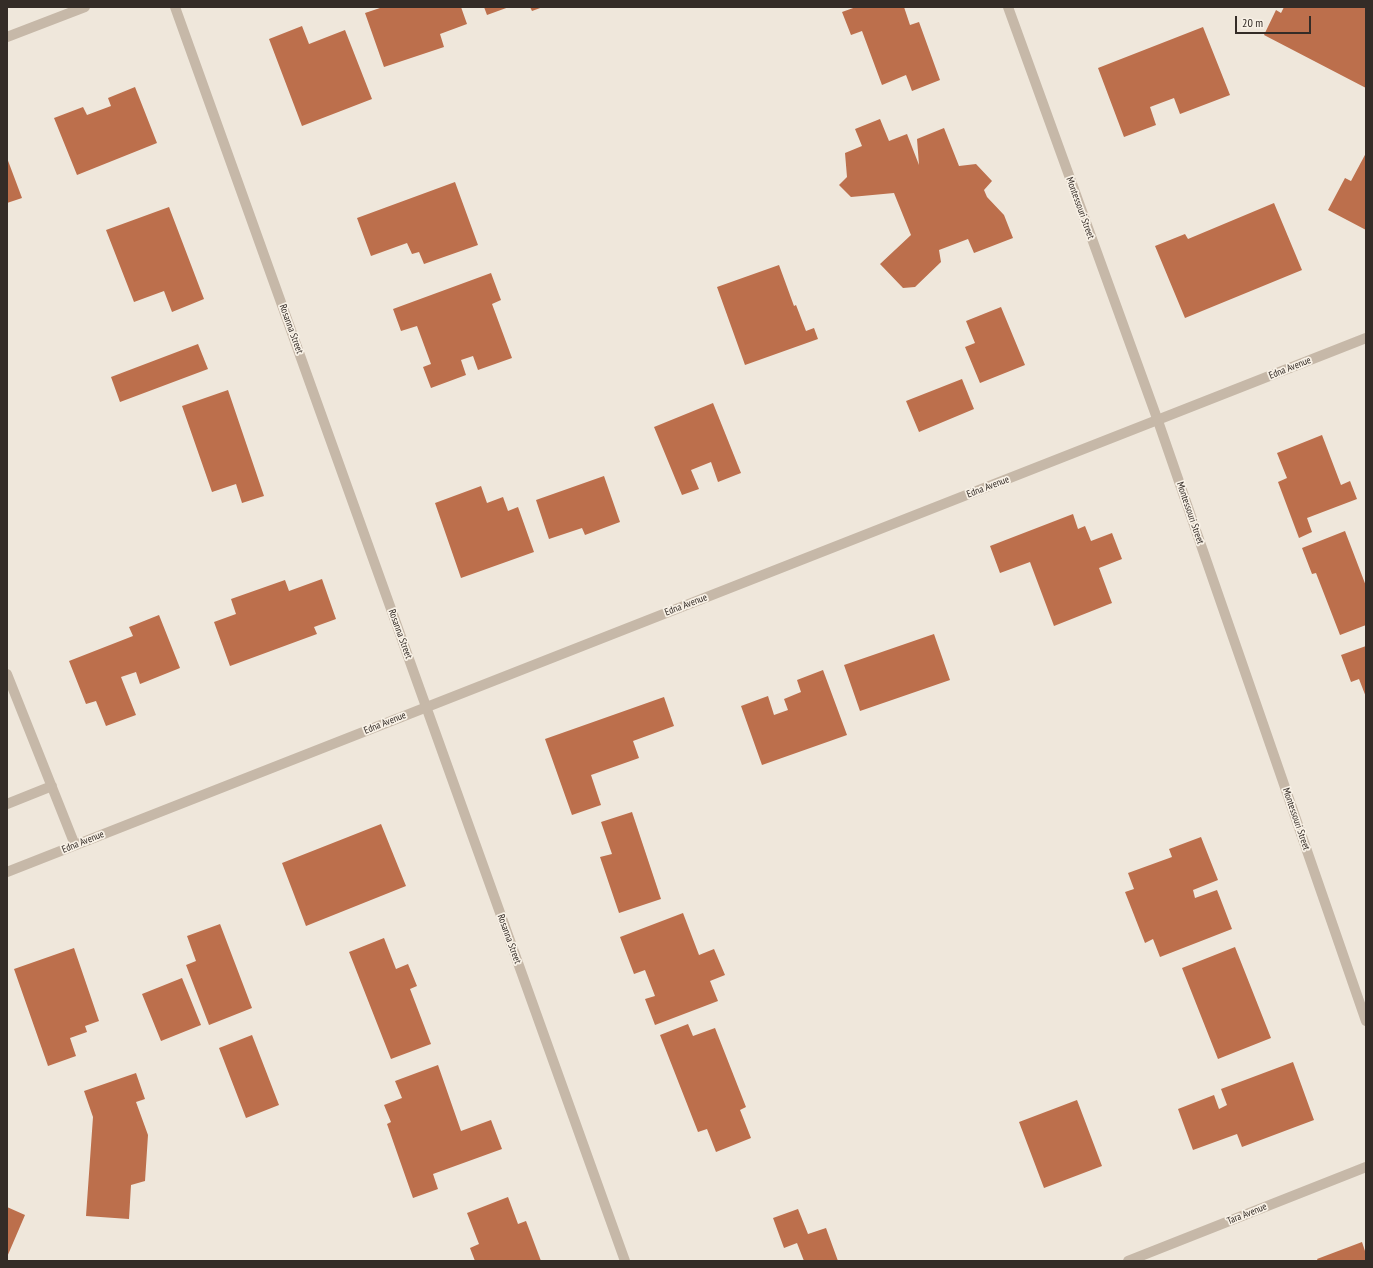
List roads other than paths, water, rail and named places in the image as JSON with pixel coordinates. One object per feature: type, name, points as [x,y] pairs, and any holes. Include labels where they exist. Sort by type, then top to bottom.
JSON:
[{"type":"street","points":[[7,38],[84,7]]},
{"type":"street","name":"Rosanna Street","points":[[175,7],[625,1261]]},
{"type":"street","name":"Montessouri Street","points":[[1008,7],[1158,421],[1366,1021]]},
{"type":"street","name":"Edna Avenue","points":[[7,872],[1366,338]]},
{"type":"street","points":[[7,674],[75,845]]},
{"type":"street","points":[[7,804],[52,786]]},
{"type":"street","name":"Tara Avenue","points":[[1128,1261],[1366,1166]]}]
